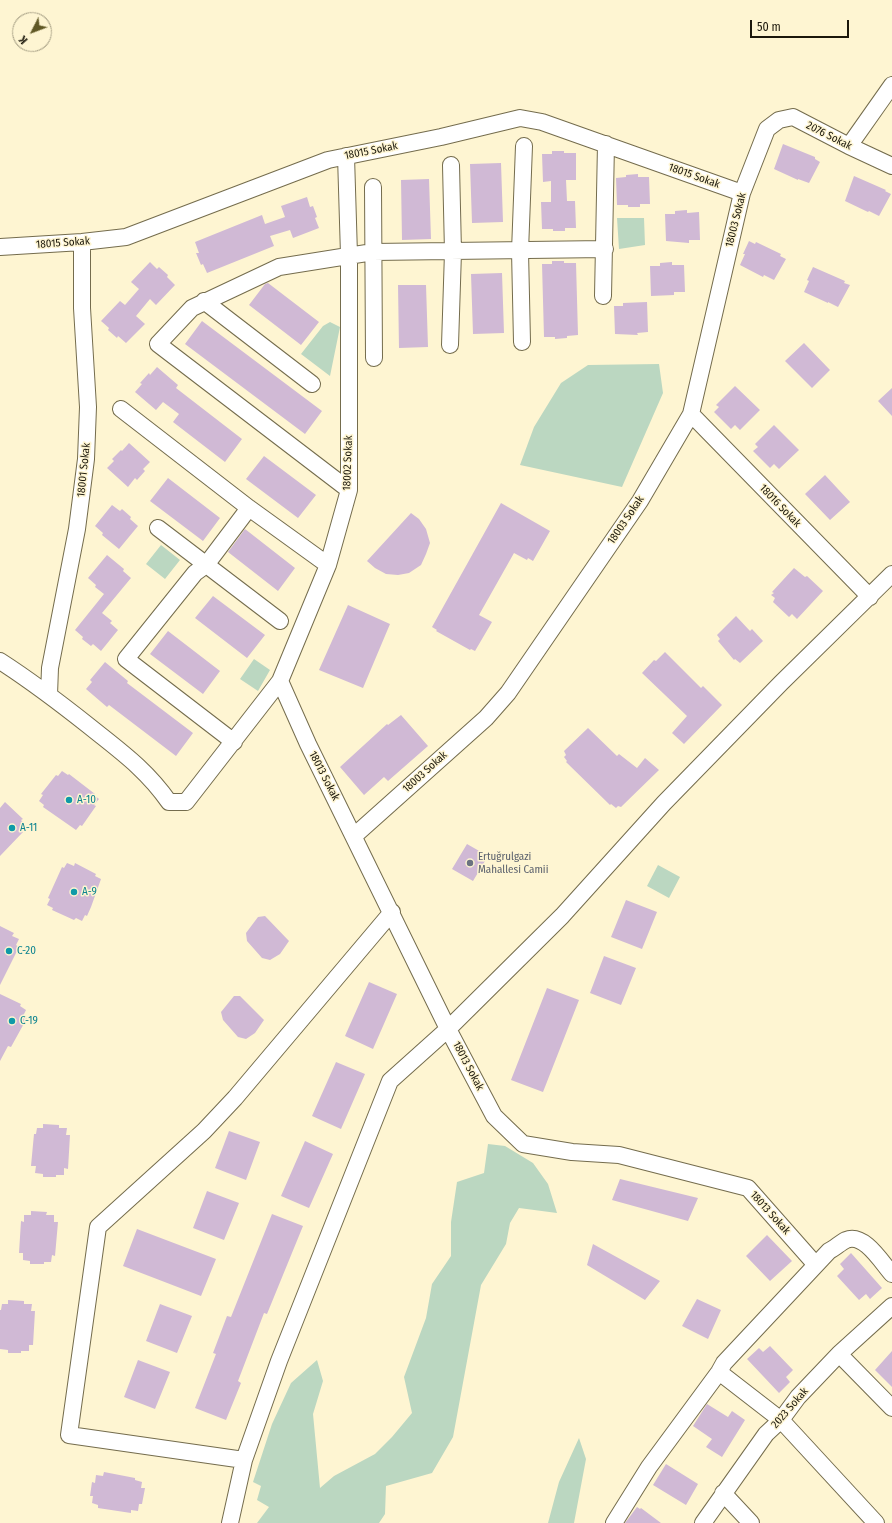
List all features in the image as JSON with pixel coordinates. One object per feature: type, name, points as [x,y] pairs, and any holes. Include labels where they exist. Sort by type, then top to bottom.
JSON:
[{"type":"street","points":[[849,146],[892,85]]},
{"type":"street","name":"2076 Sokak","points":[[767,130],[779,120],[793,117],[892,166]]},
{"type":"street","name":"18015 Sokak","points":[[0,247],[82,242],[126,237],[328,160],[442,137],[520,118],[542,122],[742,193]]},
{"type":"street","name":"18003 Sokak","points":[[354,836],[486,718],[508,693],[640,501],[691,414],[742,193],[767,130]]},
{"type":"street","points":[[603,296],[606,144]]},
{"type":"street","points":[[522,342],[520,251],[524,146]]},
{"type":"street","name":"18002 Sokak","points":[[0,661],[49,695],[137,764],[159,787],[169,802],[186,802],[204,781],[280,681],[328,565],[349,490],[349,255],[346,156]]},
{"type":"street","points":[[450,345],[453,252],[451,165]]},
{"type":"street","points":[[373,187],[374,358]]},
{"type":"street","name":"18001 Sokak","points":[[49,695],[50,668],[77,529],[86,459],[88,407],[82,308],[82,242]]},
{"type":"street","points":[[349,490],[158,344],[192,308],[279,266],[373,252],[605,249]]},
{"type":"street","points":[[204,301],[312,384]]},
{"type":"street","points":[[121,409],[249,508],[328,565]]},
{"type":"street","name":"18016 Sokak","points":[[691,414],[870,597]]},
{"type":"street","points":[[234,742],[126,659],[195,573],[206,565],[249,508]]},
{"type":"street","points":[[158,528],[280,621]]},
{"type":"street","points":[[230,1523],[244,1460],[279,1361],[390,1081],[448,1029],[562,916],[686,780],[781,683],[892,574]]},
{"type":"street","name":"18013 Sokak","points":[[280,681],[308,744],[392,912],[448,1029],[494,1116],[523,1144],[572,1152],[620,1155],[748,1188],[816,1265]]},
{"type":"street","points":[[244,1460],[69,1435],[98,1227],[220,1115],[392,912]]},
{"type":"street","points":[[614,1523],[649,1467],[719,1372],[724,1363],[830,1251],[847,1240],[859,1240],[872,1249],[892,1274]]},
{"type":"street","name":"2023 Sokak","points":[[703,1523],[766,1434],[781,1420],[798,1397],[839,1354],[892,1306]]},
{"type":"street","points":[[839,1354],[892,1408]]},
{"type":"street","points":[[719,1372],[781,1420],[876,1523]]},
{"type":"street","points":[[723,1493],[751,1523]]},
{"type":"green space","points":[[617,218],[644,218],[645,245],[619,249]]},
{"type":"green space","points":[[330,322],[340,327],[330,376],[301,354],[323,326]]},
{"type":"green space","points":[[659,364],[663,393],[622,487],[520,465],[534,427],[561,383],[588,365]]},
{"type":"green space","points":[[161,545],[180,560],[165,579],[146,564]]},
{"type":"green space","points":[[254,659],[270,670],[258,691],[240,679]]},
{"type":"green space","points":[[658,865],[680,877],[669,898],[647,886]]},
{"type":"green space","points":[[488,1144],[505,1146],[533,1163],[548,1184],[557,1213],[519,1208],[510,1223],[506,1244],[481,1285],[453,1437],[432,1473],[386,1486],[385,1514],[379,1523],[257,1523],[269,1507],[257,1500],[261,1486],[253,1482],[272,1424],[291,1383],[317,1360],[323,1381],[313,1414],[320,1488],[334,1476],[375,1454],[392,1437],[412,1413],[404,1377],[426,1318],[432,1284],[451,1256],[451,1222],[457,1182],[484,1173]]},
{"type":"green space","points":[[579,1438],[586,1459],[574,1523],[548,1523],[559,1482]]},
{"type":"building","points":[[783,144],[815,157],[815,159],[820,162],[809,183],[798,180],[774,169]]},
{"type":"building","points":[[552,151],[576,153],[576,180],[566,180],[567,201],[575,201],[576,228],[565,228],[565,231],[542,229],[541,202],[551,202],[551,181],[543,182],[542,154],[552,154]]},
{"type":"building","points":[[501,163],[503,222],[472,223],[470,164]]},
{"type":"building","points":[[638,174],[638,177],[649,177],[650,204],[640,204],[640,207],[617,205],[616,178]]},
{"type":"building","points":[[854,176],[886,190],[885,191],[891,194],[879,216],[845,201]]},
{"type":"building","points":[[429,179],[431,239],[402,240],[401,180]]},
{"type":"building","points":[[307,197],[310,207],[313,206],[317,217],[315,218],[319,228],[293,238],[290,230],[270,236],[274,246],[207,273],[203,264],[201,265],[196,253],[199,253],[195,242],[262,215],[265,224],[285,217],[281,206]]},
{"type":"building","points":[[687,210],[687,213],[699,212],[700,240],[689,240],[689,243],[666,241],[665,214],[675,214],[675,211]]},
{"type":"building","points":[[749,241],[755,244],[756,242],[781,254],[780,256],[786,259],[774,280],[764,275],[763,277],[740,265]]},
{"type":"building","points":[[552,261],[576,263],[578,335],[567,336],[567,338],[555,339],[555,337],[544,337],[542,264],[552,264]]},
{"type":"building","points":[[150,262],[157,269],[159,267],[168,275],[167,277],[175,285],[156,305],[150,299],[136,316],[145,324],[126,343],[118,336],[117,338],[101,321],[120,301],[125,305],[139,289],[131,282]]},
{"type":"building","points":[[672,262],[672,265],[684,265],[685,292],[674,292],[674,295],[651,296],[650,266],[660,266],[660,263]]},
{"type":"building","points":[[813,267],[845,281],[844,283],[850,285],[838,307],[804,292],[809,281],[807,280]]},
{"type":"building","points":[[502,273],[504,333],[473,334],[471,274]]},
{"type":"building","points":[[268,283],[319,322],[301,345],[249,305],[265,284]]},
{"type":"building","points":[[398,285],[426,285],[428,347],[399,348]]},
{"type":"building","points":[[647,302],[648,332],[637,333],[638,335],[615,334],[614,306],[623,306],[623,303]]},
{"type":"building","points":[[202,321],[322,411],[305,434],[185,344]]},
{"type":"building","points":[[804,343],[830,370],[812,388],[785,361]]},
{"type":"building","points":[[157,367],[178,385],[176,388],[242,439],[225,462],[173,422],[179,414],[163,402],[156,410],[135,392],[142,384],[140,383]]},
{"type":"building","points":[[735,386],[760,410],[740,430],[735,425],[731,429],[714,412],[719,407],[716,405]]},
{"type":"building","points":[[892,388],[892,416],[878,401]]},
{"type":"building","points":[[774,425],[799,450],[779,469],[774,464],[770,468],[753,451],[758,447],[755,444]]},
{"type":"building","points":[[129,443],[150,462],[143,469],[145,471],[137,480],[135,478],[128,487],[107,468],[114,461],[112,459]]},
{"type":"building","points":[[264,456],[316,495],[298,518],[246,479]]},
{"type":"building","points":[[825,475],[850,502],[830,520],[805,494]]},
{"type":"building","points":[[168,478],[220,518],[203,541],[150,501]]},
{"type":"building","points":[[501,503],[550,531],[533,561],[528,558],[527,560],[514,553],[479,615],[492,622],[475,651],[470,650],[436,631],[437,630],[432,627]]},
{"type":"building","points":[[112,505],[120,511],[122,509],[138,526],[119,549],[102,535],[103,533],[95,526]]},
{"type":"building","points":[[411,513],[419,519],[426,529],[430,543],[426,554],[421,565],[409,573],[398,575],[386,574],[375,568],[367,561]]},
{"type":"building","points":[[245,529],[295,568],[278,591],[228,552]]},
{"type":"building","points":[[107,555],[124,569],[123,571],[131,578],[102,613],[112,621],[110,623],[118,630],[101,651],[93,644],[91,646],[82,639],[83,637],[75,630],[104,594],[95,587],[96,585],[88,578]]},
{"type":"building","points":[[794,568],[805,577],[807,576],[823,591],[797,619],[792,614],[789,617],[773,602],[775,598],[771,595]]},
{"type":"building","points":[[213,596],[265,635],[247,658],[195,618]]},
{"type":"building","points":[[348,605],[390,624],[363,688],[319,670]]},
{"type":"building","points":[[736,616],[750,631],[752,629],[763,641],[740,663],[735,659],[734,660],[718,641],[720,639],[717,635]]},
{"type":"building","points":[[168,631],[220,671],[203,694],[150,654]]},
{"type":"building","points":[[665,652],[701,688],[703,686],[722,705],[684,744],[672,733],[687,716],[642,673],[654,660],[656,661]]},
{"type":"building","points":[[105,662],[128,681],[127,683],[193,733],[176,756],[109,705],[107,707],[86,689],[92,682],[90,680]]},
{"type":"building","points":[[401,715],[428,746],[388,781],[384,777],[364,795],[340,767],[387,724],[388,725]]},
{"type":"building","points":[[588,728],[617,756],[619,754],[637,768],[645,758],[659,770],[621,807],[618,806],[616,808],[611,804],[610,805],[566,762],[567,761],[564,757],[566,755],[564,751]]},
{"type":"building","name":"A-10","points":[[62,771],[68,775],[69,774],[95,794],[94,795],[99,799],[82,826],[80,825],[76,830],[43,807],[44,805],[39,801],[43,795],[41,794],[56,775],[58,776]]},
{"type":"building","name":"A-11","points":[[5,802],[23,819],[21,820],[26,826],[21,831],[23,832],[0,856],[0,808]]},
{"type":"building","name":"Ertuğrulgazi Mahallesi Camii","points":[[467,844],[488,856],[473,881],[452,869]]},
{"type":"building","name":"A-9","points":[[67,863],[74,866],[75,863],[96,874],[95,876],[101,879],[87,916],[85,915],[82,921],[76,918],[74,920],[52,910],[53,908],[47,905],[50,899],[48,898],[62,867],[64,868]]},
{"type":"building","points":[[626,900],[657,912],[642,949],[611,937]]},
{"type":"building","points":[[265,916],[289,941],[280,954],[270,960],[262,958],[247,941],[246,933],[258,917]]},
{"type":"building","name":"C-20","points":[[0,926],[14,933],[12,936],[19,939],[16,945],[19,947],[0,985]]},
{"type":"building","points":[[604,956],[636,968],[621,1005],[590,993]]},
{"type":"building","points":[[369,982],[397,994],[373,1049],[345,1036]]},
{"type":"building","points":[[547,988],[579,1000],[543,1092],[511,1080]]},
{"type":"building","name":"C-19","points":[[0,994],[21,1004],[20,1006],[26,1010],[23,1016],[27,1018],[11,1047],[8,1046],[0,1061]]},
{"type":"building","points":[[234,996],[240,996],[264,1020],[255,1033],[246,1039],[238,1037],[223,1020],[221,1012]]},
{"type":"building","points":[[336,1062],[365,1074],[341,1129],[312,1116]]},
{"type":"building","points":[[43,1124],[59,1125],[59,1128],[67,1128],[66,1135],[70,1135],[68,1169],[64,1168],[64,1175],[56,1175],[56,1177],[43,1177],[43,1174],[35,1173],[36,1166],[31,1166],[34,1134],[36,1134],[37,1128],[43,1128]]},
{"type":"building","points":[[229,1131],[260,1142],[246,1180],[215,1168]]},
{"type":"building","points":[[305,1141],[333,1154],[309,1208],[281,1196]]},
{"type":"building","points":[[620,1179],[698,1198],[688,1221],[612,1200]]},
{"type":"building","points":[[207,1191],[239,1203],[224,1240],[193,1228]]},
{"type":"building","points":[[31,1211],[47,1212],[46,1215],[54,1215],[54,1222],[58,1222],[55,1256],[52,1255],[51,1262],[44,1262],[44,1264],[30,1264],[30,1261],[23,1260],[23,1253],[19,1253],[21,1221],[24,1222],[24,1215],[31,1215]]},
{"type":"building","points":[[272,1214],[303,1226],[267,1314],[264,1313],[238,1381],[241,1383],[226,1420],[195,1408],[216,1354],[213,1353],[227,1316],[231,1317]]},
{"type":"building","points":[[137,1229],[216,1259],[201,1296],[123,1266]]},
{"type":"building","points":[[767,1235],[792,1261],[770,1281],[746,1256]]},
{"type":"building","points":[[593,1244],[660,1281],[645,1300],[587,1265]]},
{"type":"building","points":[[851,1253],[882,1288],[870,1299],[866,1294],[859,1300],[837,1276],[844,1269],[840,1264]]},
{"type":"building","points":[[697,1299],[721,1310],[708,1339],[682,1326]]},
{"type":"building","points":[[8,1300],[24,1301],[24,1304],[32,1304],[31,1311],[35,1311],[33,1345],[29,1345],[29,1351],[21,1351],[21,1353],[8,1353],[8,1350],[0,1349],[0,1310],[2,1304],[8,1304]]},
{"type":"building","points":[[160,1304],[192,1316],[177,1353],[146,1341]]},
{"type":"building","points":[[770,1346],[793,1370],[786,1377],[790,1382],[779,1393],[747,1359],[759,1348],[763,1352]]},
{"type":"building","points":[[892,1351],[892,1387],[875,1370]]},
{"type":"building","points":[[138,1360],[170,1372],[155,1409],[124,1397]]},
{"type":"building","points":[[707,1404],[728,1417],[732,1411],[745,1420],[722,1457],[706,1447],[712,1439],[693,1426]]},
{"type":"building","points":[[666,1464],[698,1484],[686,1505],[653,1485]]},
{"type":"building","points":[[104,1472],[135,1478],[135,1480],[142,1482],[141,1488],[145,1488],[142,1504],[139,1504],[138,1511],[131,1510],[131,1513],[98,1508],[98,1505],[92,1503],[93,1496],[90,1496],[92,1482],[95,1483],[96,1475],[103,1476]]},
{"type":"building","points":[[637,1507],[640,1509],[641,1508],[661,1523],[625,1523]]},
{"type":"place","name":"A-10","points":[[69,800]]},
{"type":"place","name":"A-11","points":[[12,828]]},
{"type":"place","name":"Ertuğrulgazi Mahallesi Camii","points":[[470,863]]},
{"type":"place","name":"A-9","points":[[74,892]]},
{"type":"place","name":"C-20","points":[[9,951]]},
{"type":"place","name":"C-19","points":[[12,1021]]}]
